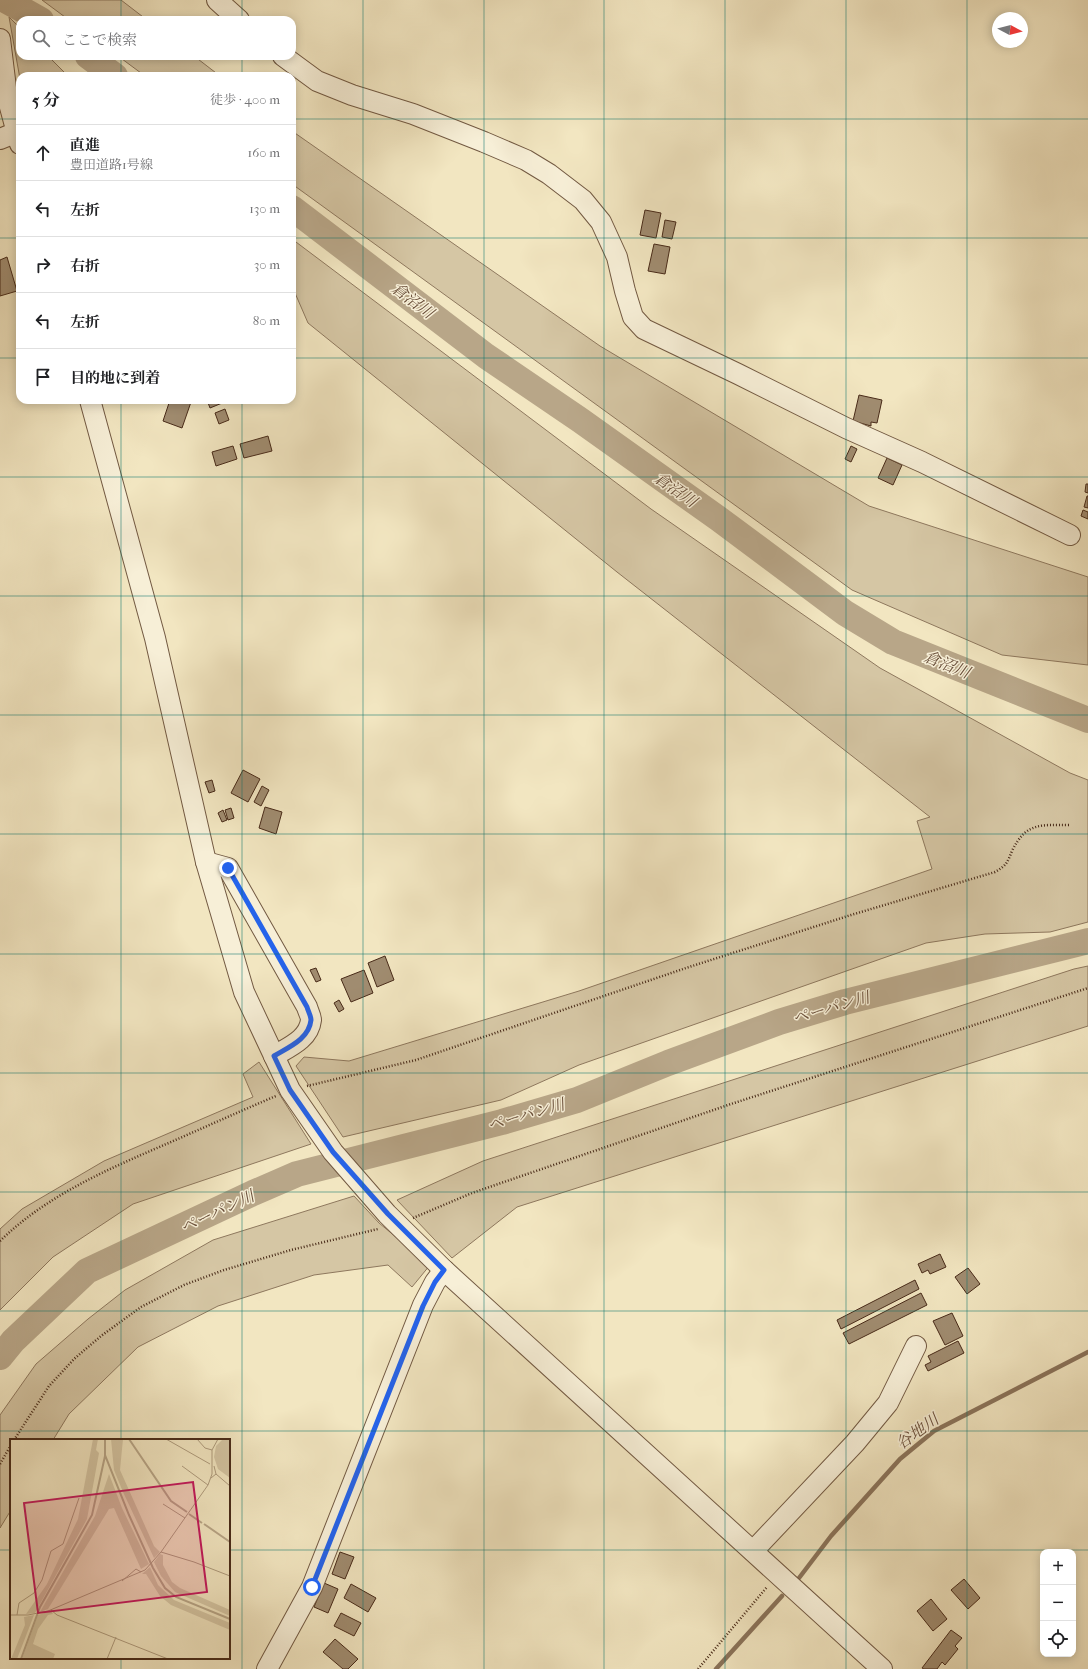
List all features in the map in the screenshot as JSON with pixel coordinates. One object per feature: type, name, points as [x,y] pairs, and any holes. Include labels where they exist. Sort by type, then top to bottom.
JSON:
[{"type":"street","points":[[217,0],[235,16]]},
{"type":"street","points":[[0,38],[12,138]]},
{"type":"street","points":[[288,60],[317,81],[352,95],[413,114],[484,142],[526,160],[549,174],[583,200],[601,222],[617,257],[633,317],[644,329],[846,428],[922,462],[1070,535]]},
{"type":"street","points":[[91,404],[155,638],[206,862],[244,992],[292,1094],[333,1152],[393,1219],[444,1270],[882,1669]]},
{"type":"street","points":[[206,862],[228,868],[307,1007],[311,1019],[305,1035],[299,1041],[274,1056]]},
{"type":"street","points":[[267,1669],[312,1587],[423,1306],[435,1282],[444,1270]]},
{"type":"street","points":[[752,1551],[855,1443],[888,1403],[916,1346]]},
{"type":"path","points":[[0,1241],[33,1213],[65,1192],[97,1176],[292,1094],[416,1060],[678,971],[850,915],[995,872],[1007,864],[1019,838],[1027,831],[1044,825],[1069,824]]},
{"type":"path","points":[[15,1439],[49,1386],[74,1359],[101,1336],[141,1307],[184,1285],[224,1270],[472,1194],[732,1104],[1088,988]]},
{"type":"path","points":[[0,1464],[10,1447]]},
{"type":"path","points":[[698,1669],[779,1574]]},
{"type":"shaded area","points":[[42,0],[121,0],[142,16],[64,16]]},
{"type":"shaded area","points":[[9,17],[16,24],[16,56]]},
{"type":"shaded area","points":[[17,60],[52,60],[64,72],[19,72]]},
{"type":"shaded area","points":[[123,60],[199,60],[215,72],[140,72]]},
{"type":"shaded area","points":[[296,134],[600,346],[869,506],[1088,577],[1088,665],[1002,655],[852,590],[296,187]]},
{"type":"shaded area","points":[[296,242],[651,509],[880,668],[1070,773],[1088,780],[1088,922],[1050,932],[985,934],[926,943],[579,1065],[501,1100],[343,1137],[296,1066],[304,1057],[349,1061],[579,991],[932,869],[917,821],[930,817],[617,572],[308,323],[296,295]]},
{"type":"shaded area","points":[[1088,966],[1088,1026],[517,1207],[452,1258],[397,1200],[483,1161],[1074,969]]},
{"type":"shaded area","points":[[259,1062],[311,1144],[133,1204],[53,1257],[0,1310],[0,1229],[22,1209],[104,1161],[253,1097],[243,1074]]},
{"type":"shaded area","points":[[354,1196],[379,1223],[430,1265],[412,1287],[388,1265],[314,1275],[218,1306],[138,1347],[69,1414],[54,1439],[10,1439],[10,1512],[0,1528],[0,1415],[36,1364],[88,1319],[125,1290],[213,1240]]},
{"type":"building","points":[[645,210],[661,213],[656,238],[640,235]]},
{"type":"building","points":[[665,220],[676,222],[672,239],[662,237]]},
{"type":"building","points":[[654,244],[670,247],[665,274],[648,271]]},
{"type":"building","points":[[7,257],[16,291],[0,296],[0,260]]},
{"type":"building","points":[[859,395],[882,400],[877,423],[871,422],[871,426],[853,421]]},
{"type":"building","points":[[169,404],[190,404],[182,428],[163,421]]},
{"type":"building","points":[[208,404],[220,404],[210,408]]},
{"type":"building","points":[[225,409],[229,420],[219,424],[215,413]]},
{"type":"building","points":[[268,436],[272,451],[244,458],[240,444]]},
{"type":"building","points":[[233,446],[237,459],[216,466],[212,452]]},
{"type":"building","points":[[851,446],[857,449],[851,462],[845,459]]},
{"type":"building","points":[[887,458],[902,465],[893,485],[878,478]]},
{"type":"building","points":[[1086,484],[1088,484],[1088,493],[1085,492]]},
{"type":"building","points":[[1088,496],[1088,508],[1084,507]]},
{"type":"building","points":[[1083,510],[1088,512],[1088,519],[1081,516]]},
{"type":"building","points":[[243,770],[260,779],[248,802],[231,793]]},
{"type":"building","points":[[212,780],[215,791],[209,793],[205,782]]},
{"type":"building","points":[[262,786],[269,790],[261,806],[254,802]]},
{"type":"building","points":[[265,807],[282,812],[276,834],[259,828]]},
{"type":"building","points":[[231,808],[234,818],[228,820],[225,810]]},
{"type":"building","points":[[223,810],[227,820],[222,822],[218,813]]},
{"type":"building","points":[[385,956],[394,980],[377,987],[368,963]]},
{"type":"building","points":[[316,968],[321,980],[316,982],[310,970]]},
{"type":"building","points":[[364,970],[373,993],[351,1002],[341,979]]},
{"type":"building","points":[[339,1000],[344,1009],[339,1012],[334,1003]]},
{"type":"building","points":[[940,1254],[946,1267],[930,1274],[928,1270],[922,1273],[918,1264]]},
{"type":"building","points":[[968,1268],[980,1284],[967,1294],[955,1277]]},
{"type":"building","points":[[915,1280],[919,1289],[841,1329],[837,1320]]},
{"type":"building","points":[[921,1293],[927,1305],[849,1344],[843,1333]]},
{"type":"building","points":[[952,1313],[963,1336],[945,1345],[933,1321]]},
{"type":"building","points":[[958,1341],[964,1353],[928,1371],[925,1365],[931,1362],[928,1356]]},
{"type":"building","points":[[340,1552],[354,1557],[345,1579],[332,1574]]},
{"type":"building","points":[[964,1579],[980,1598],[968,1609],[951,1590]]},
{"type":"building","points":[[324,1583],[338,1589],[328,1613],[314,1607]]},
{"type":"building","points":[[351,1584],[376,1598],[368,1612],[344,1598]]},
{"type":"building","points":[[931,1599],[947,1619],[933,1631],[917,1611]]},
{"type":"building","points":[[341,1613],[361,1623],[354,1636],[334,1626]]},
{"type":"building","points":[[951,1630],[962,1638],[955,1646],[958,1649],[945,1665],[942,1662],[937,1669],[922,1668]]},
{"type":"building","points":[[335,1639],[358,1659],[348,1669],[343,1669],[323,1652]]},
{"type":"waterway","name":"倉沼川","points":[[5,0],[34,16]]},
{"type":"waterway","name":"倉沼川","points":[[93,60],[110,72]]},
{"type":"waterway","name":"倉沼川","points":[[296,211],[486,356],[580,420],[719,519],[845,613],[893,642],[1088,720]]},
{"type":"waterway","name":"ペーパン川","points":[[0,1357],[13,1341],[87,1271],[253,1193],[297,1174],[502,1122],[577,1100],[668,1063],[779,1022],[845,1002],[1088,941]]},
{"type":"waterway","name":"谷地川","points":[[799,1578],[831,1536],[900,1459],[934,1431],[1088,1352]]},
{"type":"waterway","name":"谷地川","points":[[716,1669],[782,1596]]},
{"type":"route","points":[[228,868],[307,1007],[311,1019],[305,1035],[299,1041],[274,1056],[290,1090],[333,1152],[388,1214],[444,1270],[435,1282],[423,1306],[312,1587]]}]
